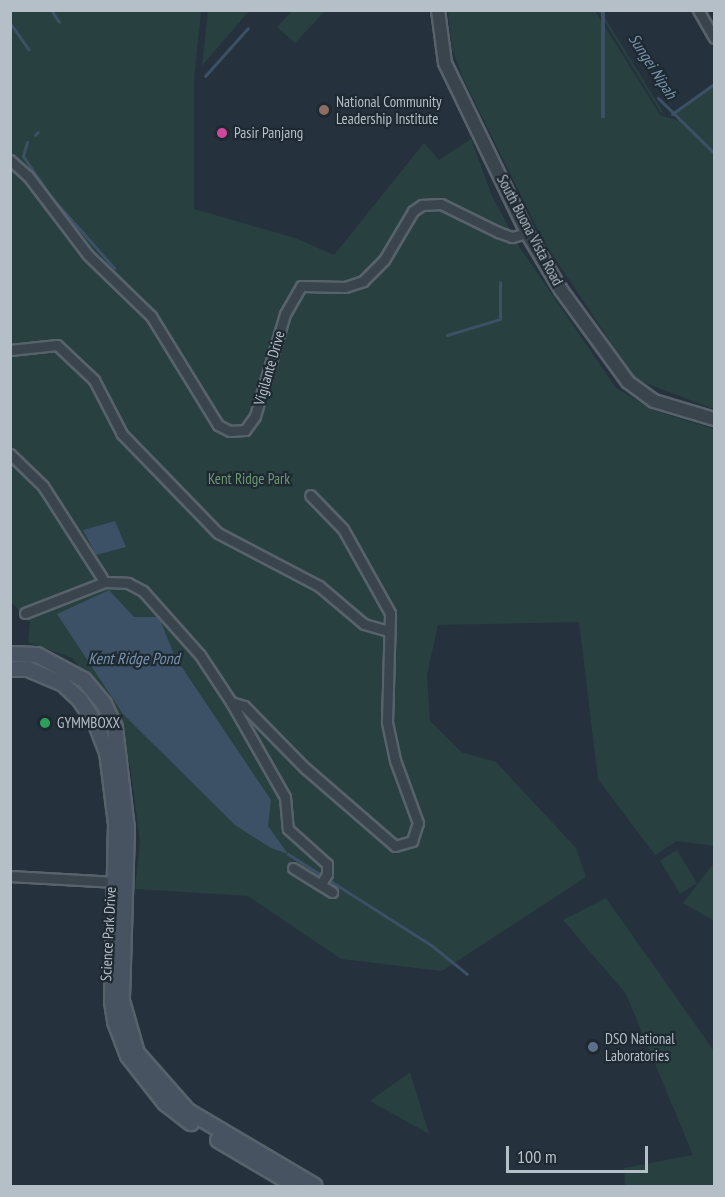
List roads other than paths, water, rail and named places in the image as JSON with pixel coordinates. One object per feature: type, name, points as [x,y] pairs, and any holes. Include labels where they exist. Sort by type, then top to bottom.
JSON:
[{"type":"main road","name":"Science Park Drive","points":[[10,654],[37,655],[84,680],[104,704],[115,728],[127,829],[122,1001],[137,1053],[188,1111],[315,1186]]},
{"type":"main road","name":"Science Park Drive","points":[[10,669],[28,669],[63,684],[80,700],[96,724],[107,752],[116,824],[112,1002],[128,1056],[165,1103],[182,1118],[296,1186]]},
{"type":"street","name":"South Buona Vista Road","points":[[438,10],[445,63],[527,232],[561,290],[628,382],[654,400],[714,419]]},
{"type":"street","points":[[698,10],[714,38]]},
{"type":"street","name":"Vigilante Drive","points":[[10,160],[28,176],[88,255],[151,316],[218,425],[230,431],[245,430],[255,416],[285,314],[301,286],[345,287],[363,281],[384,260],[412,211],[422,205],[441,204],[512,237],[527,232]]},
{"type":"street","points":[[10,350],[57,345],[94,380],[122,434],[218,534],[319,586],[364,624],[389,630]]},
{"type":"street","points":[[10,454],[44,486],[102,578]]},
{"type":"street","points":[[231,702],[244,706],[288,753],[395,846],[408,844],[415,836],[418,823],[395,760],[387,722],[390,613],[343,529],[310,495]]},
{"type":"street","points":[[25,613],[105,582],[117,581],[138,587],[200,655],[231,702],[285,797],[288,829],[327,864],[324,880]]},
{"type":"street","points":[[293,868],[324,880],[332,892]]},
{"type":"street","points":[[10,876],[116,882]]},
{"type":"water","points":[[601,11],[605,11],[605,118],[601,118]]},
{"type":"water","points":[[115,521],[126,547],[96,555],[83,530]]},
{"type":"water","name":"Kent Ridge Pond","points":[[109,590],[134,617],[159,617],[175,657],[271,800],[268,826],[288,854],[271,848],[235,825],[123,714],[57,614]]},
{"type":"waterway","points":[[51,10],[59,22]]},
{"type":"waterway","points":[[10,23],[28,49]]},
{"type":"waterway","points":[[205,76],[248,28]]},
{"type":"waterway","points":[[672,114],[714,84]]},
{"type":"waterway","name":"Sungei Nipah","points":[[658,98],[714,153]]},
{"type":"waterway","points":[[35,135],[38,132]]},
{"type":"waterway","points":[[27,142],[23,156],[51,197],[114,268]]},
{"type":"waterway","points":[[447,335],[500,319],[500,282]]},
{"type":"waterway","points":[[288,854],[431,945],[467,974]]},
{"type":"place","name":"National Community Leadership Institute","points":[[324,110]]},
{"type":"place","name":"Pasir Panjang","points":[[222,133]]},
{"type":"place","name":"GYMMBOXX","points":[[45,723]]},
{"type":"place","name":"DSO National Laboratories","points":[[593,1047]]},
{"type":"park label","name":"Kent Ridge Park","points":[[249,479]]}]
